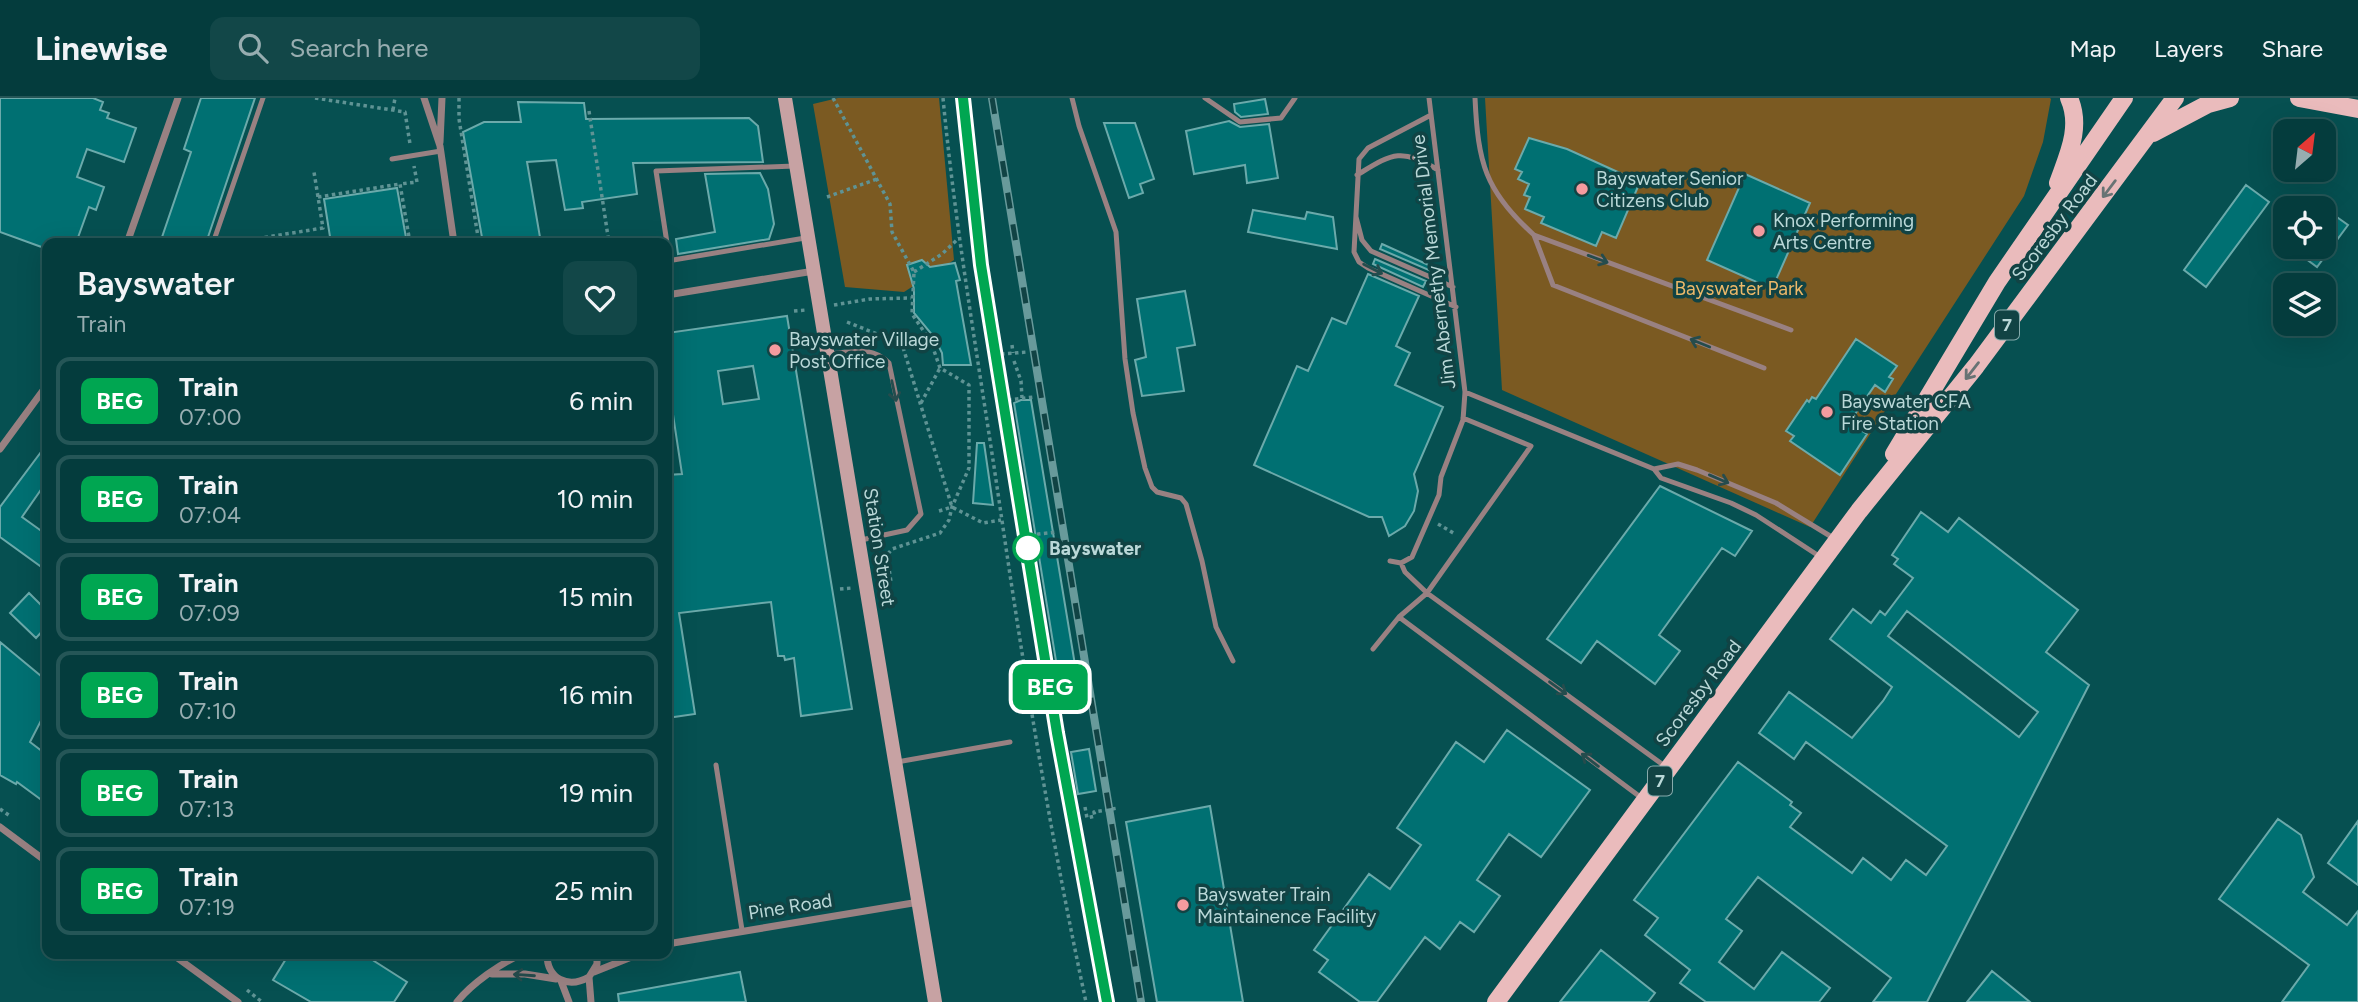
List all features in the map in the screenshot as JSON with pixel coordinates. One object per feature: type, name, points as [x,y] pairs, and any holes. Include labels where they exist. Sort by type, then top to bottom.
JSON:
[{"type":"main road","name":"Station Street","points":[[785,98],[935,1002]]},
{"type":"main road","points":[[2049,206],[2075,134],[2073,107],[2069,98]]},
{"type":"main road","name":"Scoresby Road","points":[[1859,511],[1997,282],[2124,98]]},
{"type":"main road","name":"Scoresby Road","points":[[1496,1002],[1859,511],[1976,366],[2175,98]]},
{"type":"main road","points":[[2149,134],[2208,104],[2230,98]]},
{"type":"main road","points":[[2299,98],[2358,109]]},
{"type":"main road","points":[[2341,98],[2358,104]]},
{"type":"street","points":[[129,238],[178,98]]},
{"type":"street","points":[[424,98],[440,148],[453,238]]},
{"type":"street","points":[[440,148],[442,98]]},
{"type":"street","points":[[672,294],[814,271]]},
{"type":"street","points":[[2,443],[42,391]]},
{"type":"street","points":[[0,827],[42,858]]},
{"type":"street","name":"Pine Road","points":[[672,943],[919,902]]},
{"type":"street","points":[[179,959],[238,1002]]},
{"type":"street","points":[[457,1002],[474,984],[511,959]]},
{"type":"street","points":[[547,959],[569,1002]]},
{"type":"street","points":[[591,1002],[591,975],[596,959]]},
{"type":"street","points":[[491,974],[525,974],[581,982],[628,959]]},
{"type":"lane","points":[[214,238],[263,98]]},
{"type":"lane","points":[[1072,98],[1116,232],[1125,359],[1145,468],[1152,487],[1157,492],[1181,498],[1186,505],[1202,561],[1216,627],[1233,660]]},
{"type":"lane","points":[[1205,98],[1240,122],[1281,118],[1295,98]]},
{"type":"lane","name":"Jim Abernethy Memorial Drive","points":[[1401,563],[1412,557],[1439,495],[1441,477],[1463,418],[1465,392],[1429,98]]},
{"type":"lane","points":[[1475,98],[1484,167],[1492,187],[1508,212],[1534,235],[1791,330]]},
{"type":"lane","points":[[1431,115],[1368,148],[1359,159],[1353,252],[1359,262],[1456,307]]},
{"type":"lane","points":[[392,159],[440,148]]},
{"type":"lane","points":[[1357,175],[1390,155],[1419,158],[1438,170]]},
{"type":"lane","points":[[666,238],[656,171],[795,166]]},
{"type":"lane","points":[[1354,210],[1362,240],[1371,251],[1453,287]]},
{"type":"lane","points":[[1534,235],[1553,285],[1763,368]]},
{"type":"lane","points":[[672,260],[808,237]]},
{"type":"lane","points":[[829,354],[869,351],[881,355],[889,363],[921,514],[907,530],[860,540]]},
{"type":"lane","points":[[1465,392],[1654,469],[1661,478],[1731,503],[1756,515],[1824,559]]},
{"type":"lane","points":[[1373,649],[1399,617],[1427,593],[1531,446],[1463,418]]},
{"type":"lane","points":[[1654,469],[1678,464],[1716,477],[1776,503],[1816,525],[1838,541]]},
{"type":"lane","points":[[1390,561],[1401,563],[1405,572],[1427,593],[1669,768]]},
{"type":"lane","points":[[1399,617],[1645,801]]},
{"type":"lane","points":[[897,762],[1010,742]]},
{"type":"lane","points":[[716,765],[742,930]]},
{"type":"path","points":[[393,110],[395,98]]},
{"type":"path","points":[[459,98],[459,119],[478,238]]},
{"type":"path","points":[[833,98],[890,204],[892,232],[914,272],[912,314],[931,342],[940,368],[969,385],[969,468],[949,520],[940,533],[892,549],[887,555],[891,582]]},
{"type":"path","points":[[943,98],[959,238],[1001,520],[1062,883],[1086,1002]]},
{"type":"path","points":[[589,111],[608,238]]},
{"type":"path","points":[[261,238],[323,228],[314,172]]},
{"type":"path","points":[[827,197],[877,179]]},
{"type":"path","points":[[318,197],[400,184]]},
{"type":"path","points":[[914,272],[942,254],[959,238]]},
{"type":"path","points":[[870,299],[911,298]]},
{"type":"path","points":[[847,322],[902,344],[952,507],[983,523],[1001,520]]},
{"type":"path","points":[[1012,345],[1013,353]]},
{"type":"path","points":[[1001,354],[1027,352]]},
{"type":"path","points":[[1014,362],[1021,381],[1022,398]]},
{"type":"path","points":[[920,404],[940,368]]},
{"type":"path","points":[[1008,400],[1034,397]]},
{"type":"path","points":[[940,511],[952,507]]},
{"type":"path","points":[[1030,536],[1057,532]]},
{"type":"path","points":[[1085,807],[1087,818],[1095,816],[1094,812],[1118,808]]},
{"type":"green space","points":[[838,98],[939,98],[954,260],[904,292],[845,287],[813,104]]},
{"type":"green space","name":"Bayswater Park","points":[[1485,98],[2051,99],[2043,142],[2024,196],[1810,527],[1502,390]]},
{"type":"building","points":[[0,98],[93,98],[103,102],[100,110],[109,113],[107,118],[136,128],[124,162],[87,149],[77,177],[104,187],[96,210],[89,207],[78,238],[42,238],[42,247],[0,232]]},
{"type":"building","points":[[201,98],[255,98],[208,238],[162,238],[191,152],[184,149]]},
{"type":"building","points":[[1265,99],[1268,114],[1241,117],[1235,112],[1234,104]]},
{"type":"building","points":[[518,102],[584,103],[586,119],[749,118],[758,126],[763,162],[633,163],[637,194],[582,202],[583,208],[565,210],[556,160],[527,162],[540,238],[482,238],[463,132],[484,122],[521,122]]},
{"type":"building","points":[[1229,121],[1240,127],[1269,124],[1278,178],[1247,183],[1245,165],[1194,174],[1186,131]]},
{"type":"building","points":[[1104,123],[1135,123],[1154,179],[1140,184],[1143,193],[1129,198]]},
{"type":"building","name":"Bayswater Senior Citizens Club","points":[[1529,138],[1567,149],[1640,182],[1616,238],[1602,232],[1596,246],[1541,223],[1544,217],[1525,209],[1530,197],[1524,195],[1529,184],[1518,179],[1522,172],[1515,169]]},
{"type":"building","points":[[760,173],[768,189],[774,224],[769,239],[678,254],[676,239],[715,232],[705,174]]},
{"type":"building","name":"Knox Performing Arts Centre","points":[[1745,174],[1810,203],[1772,289],[1707,260]]},
{"type":"building","points":[[2246,185],[2269,202],[2206,287],[2184,270]]},
{"type":"building","points":[[397,188],[406,238],[330,238],[324,199]]},
{"type":"building","points":[[1253,210],[1305,219],[1307,212],[1333,217],[1337,249],[1248,232]]},
{"type":"building","points":[[2336,216],[2348,225],[2336,241]]},
{"type":"building","points":[[1382,244],[1433,267],[1431,271],[1380,249]]},
{"type":"building","points":[[1375,259],[1426,281],[1423,287],[1373,264]]},
{"type":"building","points":[[2306,259],[2323,259],[2317,267]]},
{"type":"building","points":[[922,260],[930,267],[955,263],[960,280],[956,281],[971,365],[943,365],[942,353],[934,337],[914,313],[914,289],[907,265]]},
{"type":"building","points":[[1368,274],[1419,296],[1396,346],[1410,353],[1395,385],[1443,407],[1414,474],[1418,491],[1414,511],[1405,526],[1389,536],[1382,517],[1369,517],[1254,465],[1297,366],[1308,371],[1332,318],[1346,324]]},
{"type":"building","points":[[1185,291],[1195,345],[1177,348],[1184,391],[1142,396],[1135,360],[1146,357],[1137,299]]},
{"type":"building","points":[[787,316],[852,709],[801,716],[794,658],[785,660],[784,656],[778,656],[771,602],[679,613],[695,714],[672,717],[672,475],[682,474],[672,408],[672,332]],"holes":[[[753,366],[759,399],[723,404],[718,371]]]},
{"type":"building","name":"Bayswater CFA Fire Station","points":[[1856,339],[1897,366],[1889,377],[1893,379],[1885,392],[1875,385],[1849,423],[1867,434],[1840,475],[1790,441],[1794,436],[1786,431],[1807,400],[1809,402],[1812,397],[1816,399]]},
{"type":"building","points":[[1031,400],[1080,695],[1062,698],[1014,403]]},
{"type":"building","points":[[977,443],[984,443],[993,505],[973,503]]},
{"type":"building","points":[[42,451],[42,488],[22,517],[42,531],[42,567],[0,537],[0,507]]},
{"type":"building","points":[[1660,486],[1752,531],[1735,556],[1722,548],[1659,635],[1680,651],[1655,684],[1597,641],[1581,663],[1547,639]]},
{"type":"building","points":[[1921,512],[1948,532],[1959,518],[2078,610],[2046,652],[2089,685],[1927,1002],[1873,1002],[1891,978],[1758,877],[1726,919],[1742,931],[1719,962],[1754,989],[1782,952],[1830,988],[1819,1002],[1706,1002],[1680,983],[1690,970],[1645,935],[1658,918],[1634,900],[1738,762],[1792,802],[1790,805],[1801,813],[1790,827],[1852,873],[1863,858],[1891,880],[1906,860],[1926,875],[1947,846],[1806,742],[1794,759],[1759,733],[1789,692],[1852,738],[1883,701],[1892,687],[1830,639],[1853,609],[1871,623],[1880,611],[1885,615],[1913,578],[1894,564],[1898,559],[1892,555]],"holes":[[[1907,611],[2038,712],[2019,737],[1888,636]]]},
{"type":"building","points":[[29,593],[42,606],[42,631],[36,638],[10,613]]},
{"type":"building","points":[[0,642],[42,677],[42,719],[30,742],[42,751],[42,800],[17,782],[16,784],[0,775]]},
{"type":"building","points":[[1507,730],[1590,790],[1541,857],[1509,834],[1477,880],[1500,896],[1474,932],[1460,922],[1440,949],[1425,937],[1377,1002],[1360,1002],[1319,972],[1328,960],[1314,950],[1369,874],[1390,889],[1421,845],[1397,828],[1456,742],[1484,762]]},
{"type":"building","points":[[1089,749],[1096,791],[1078,794],[1071,752]]},
{"type":"building","name":"Bayswater Train Maintainence Facility","points":[[1210,806],[1243,1002],[1157,1002],[1126,822]]},
{"type":"building","points":[[2278,819],[2301,835],[2314,877],[2303,892],[2347,925],[2358,911],[2358,1002],[2282,1002],[2309,965],[2219,899]]},
{"type":"building","points":[[2358,821],[2358,885],[2328,863]]},
{"type":"building","points":[[1601,950],[1655,993],[1648,1002],[1560,1002]]},
{"type":"building","points":[[286,959],[371,959],[407,982],[394,1002],[311,1002],[273,980]]},
{"type":"building","points":[[1992,971],[2030,1002],[1967,1002]]},
{"type":"building","points":[[740,972],[746,1002],[619,1002],[618,994]]},
{"type":"railway","points":[[963,98],[981,265],[1057,733],[1107,1002]]},
{"type":"railway","points":[[992,98],[1141,1002]]},
{"type":"train","name":"BEG","points":[[963,98],[972,202],[981,265],[1057,733],[1107,1002]]},
{"type":"place","name":"Bayswater Senior Citizens Club","points":[[1582,189]]},
{"type":"place","name":"Knox Performing Arts Centre","points":[[1759,231]]},
{"type":"place","name":"Bayswater Village Post Office","points":[[775,350]]},
{"type":"place","name":"Bayswater CFA Fire Station","points":[[1827,412]]},
{"type":"place","name":"Bayswater","points":[[1028,548]]},
{"type":"place","name":"Bayswater Train Maintainence Facility","points":[[1183,905]]}]
